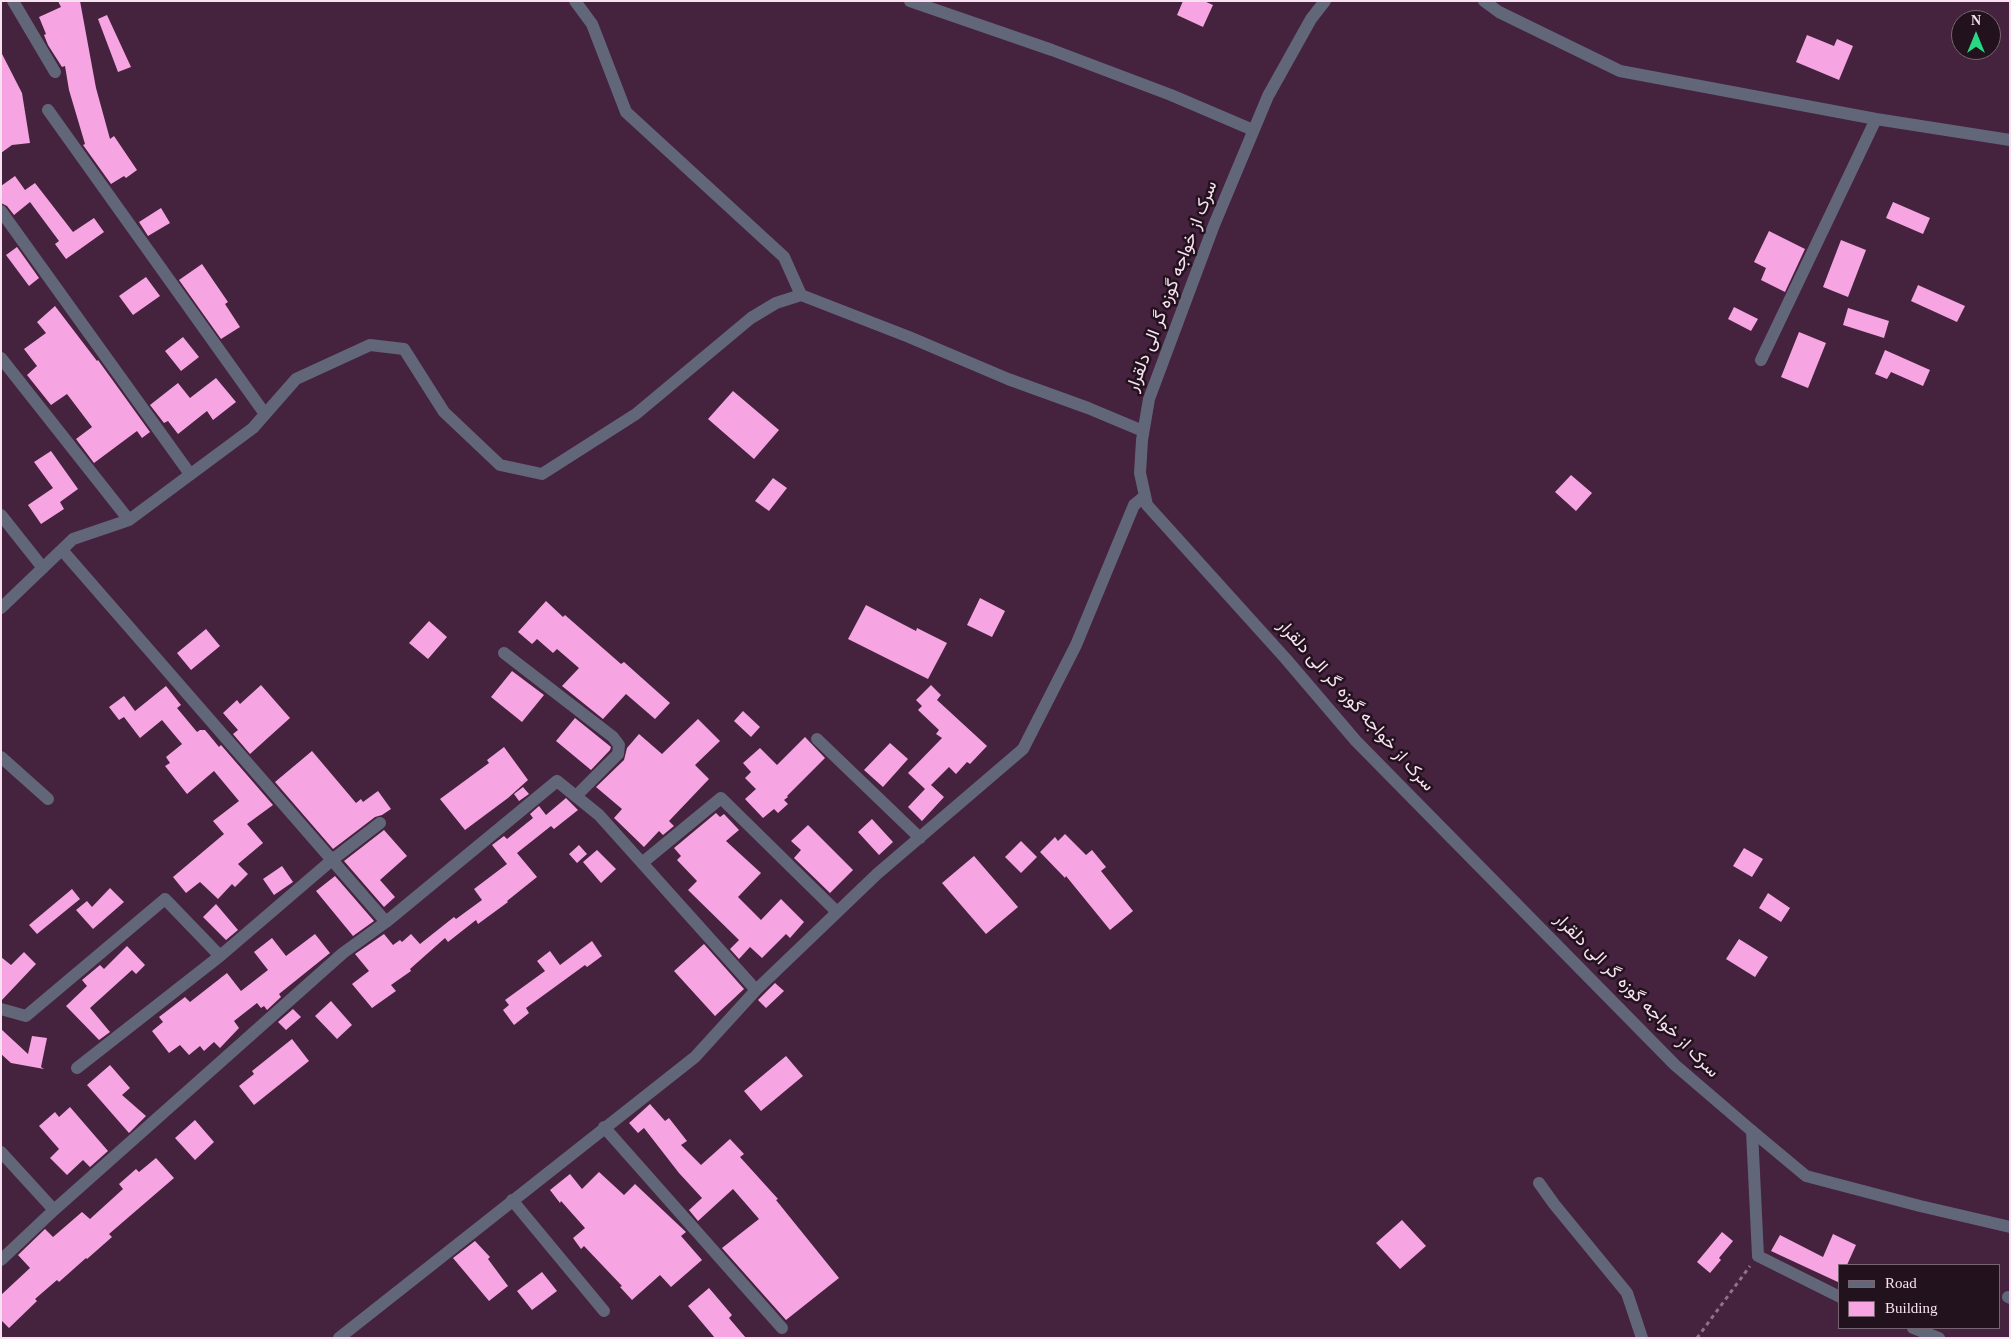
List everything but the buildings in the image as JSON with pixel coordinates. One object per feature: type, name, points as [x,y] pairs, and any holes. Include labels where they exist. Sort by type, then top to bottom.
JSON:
[{"type":"street","points":[[14,1],[55,72]]},
{"type":"street","points":[[575,1],[592,24],[626,112],[784,257],[801,295]]},
{"type":"street","points":[[910,1],[1052,50],[1153,88],[1254,130]]},
{"type":"street","name":"سرک از خواجه گوزه گر الی دلقرار","points":[[1325,1],[1311,19],[1268,96],[1214,226],[1148,399],[1143,431],[1140,473],[1147,505],[1286,659],[1356,741],[1675,1065],[1752,1131],[1806,1176],[1920,1206],[2010,1226]]},
{"type":"street","points":[[1484,1],[1499,12],[1620,71],[1876,119],[2010,140]]},
{"type":"street","points":[[48,110],[265,414]]},
{"type":"street","points":[[1761,360],[1876,119]]},
{"type":"street","points":[[1,211],[190,474]]},
{"type":"street","points":[[1,608],[73,539],[129,520],[253,428],[296,379],[370,345],[404,349],[444,412],[500,465],[542,474],[636,414],[752,318],[776,304],[801,295],[909,337],[1008,379],[1088,408],[1143,431]]},
{"type":"street","points":[[1,358],[129,520]]},
{"type":"street","points":[[339,1338],[695,1057],[756,990],[837,912],[1023,749],[1076,645],[1134,505],[1145,496]]},
{"type":"street","points":[[1,515],[43,568]]},
{"type":"street","points":[[62,550],[386,922]]},
{"type":"street","points":[[504,653],[613,737],[619,745],[618,754],[576,796]]},
{"type":"street","points":[[817,739],[920,838]]},
{"type":"street","points":[[1,757],[48,799]]},
{"type":"street","points":[[1,1260],[54,1210],[343,953],[386,922],[557,782],[600,815],[756,990]]},
{"type":"street","points":[[642,863],[721,798],[837,912]]},
{"type":"street","points":[[78,1068],[220,956],[332,860],[380,823]]},
{"type":"street","points":[[1,1009],[26,1016],[165,899],[220,956]]},
{"type":"street","points":[[604,1127],[782,1328]]},
{"type":"street","points":[[1752,1131],[1758,1256],[1838,1296]]},
{"type":"street","points":[[1,1152],[54,1210]]},
{"type":"street","points":[[1539,1182],[1627,1293],[1642,1338]]},
{"type":"street","points":[[512,1200],[604,1311]]},
{"type":"street","points":[[1916,1329],[1939,1338]]},
{"type":"path","points":[[1697,1338],[1758,1256]]}]
